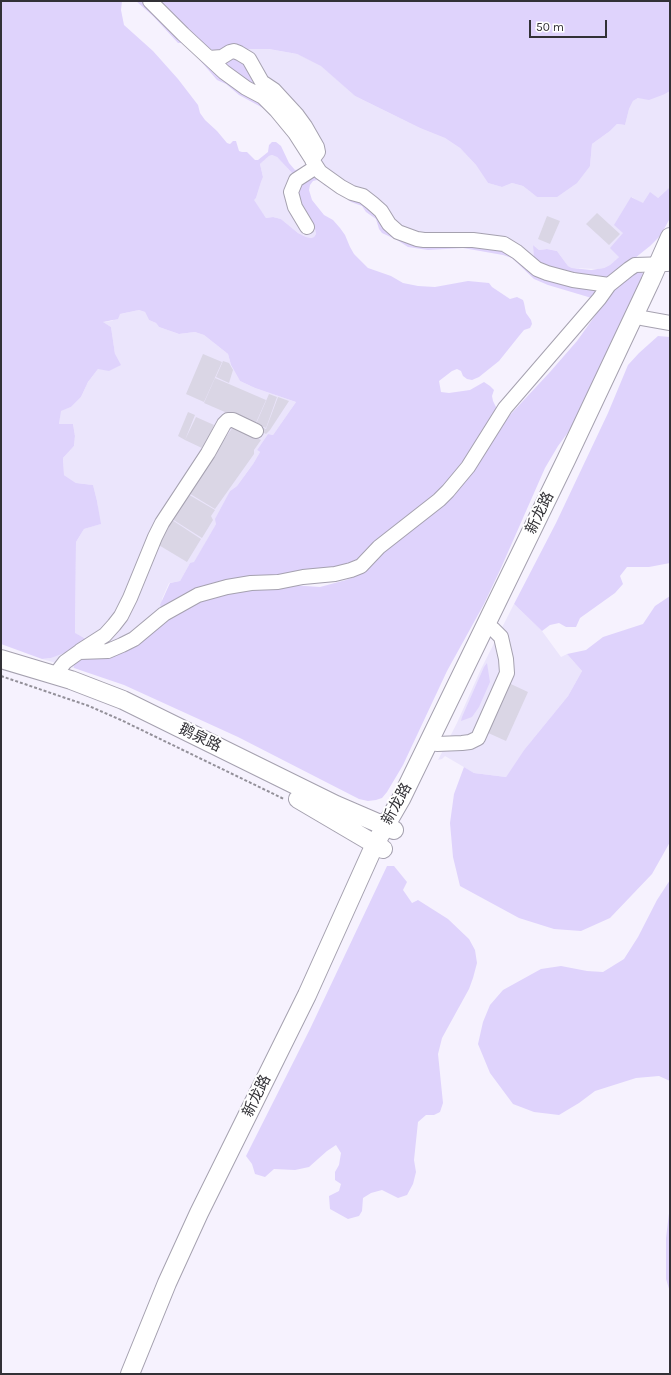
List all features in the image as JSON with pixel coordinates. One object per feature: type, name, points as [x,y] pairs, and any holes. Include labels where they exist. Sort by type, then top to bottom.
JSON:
[{"type":"main road","name":"新龙路","points":[[130,1374],[167,1283],[199,1213],[307,995],[365,866],[379,846],[437,744],[563,488],[614,374],[642,318],[666,262],[670,237]]},
{"type":"main road","name":"新龙路","points":[[389,828],[401,798],[566,460],[666,262]]},
{"type":"main road","name":"鹅泉路","points":[[1,659],[55,675],[123,700],[349,820],[379,846]]},
{"type":"main road","name":"鹅泉路","points":[[1,668],[120,710],[280,789],[332,818],[389,828]]},
{"type":"main road","points":[[365,866],[365,859],[360,842],[349,820],[374,815],[388,808],[401,798]]},
{"type":"main road","name":"新龙路","points":[[134,1374],[171,1285],[203,1216],[314,1003],[379,846]]},
{"type":"street","points":[[150,1],[209,58],[238,82],[265,92]]},
{"type":"street","points":[[209,58],[222,57],[230,52],[239,53],[249,59],[262,82],[265,92],[276,110],[289,124],[320,172],[341,187],[352,193],[364,196],[381,211],[389,224],[398,232],[424,240],[473,240],[504,244],[517,252],[537,269],[547,273],[573,280],[609,285]]},
{"type":"street","points":[[307,227],[295,208],[290,192],[296,180],[314,164]]},
{"type":"street","points":[[79,652],[108,651],[122,646],[134,639],[164,614],[186,601],[212,591],[246,583],[278,582],[303,577],[334,574],[361,566],[379,547],[439,500],[468,467],[505,408],[599,299],[609,285],[636,265],[666,262]]},
{"type":"street","points":[[642,318],[670,324]]},
{"type":"street","points":[[55,675],[65,662],[105,635],[114,625],[130,598],[162,523],[208,453],[224,424],[228,420],[233,420],[256,431]]},
{"type":"street","points":[[437,744],[470,742],[478,738],[507,673],[506,659],[501,637],[493,629]]},
{"type":"path","points":[[1,676],[89,706],[288,801]]},
{"type":"shaded area","points":[[1,1],[122,1],[121,10],[124,25],[153,51],[178,79],[198,105],[200,113],[205,120],[227,143],[230,144],[233,141],[236,141],[239,151],[247,152],[255,160],[258,160],[268,152],[269,145],[272,142],[276,142],[281,146],[289,163],[295,170],[305,167],[305,162],[302,155],[273,116],[263,108],[239,95],[226,84],[217,80],[192,51],[183,43],[178,43],[153,16],[136,1],[144,1],[277,115],[310,165],[293,174],[277,157],[272,155],[260,164],[263,177],[254,200],[266,218],[273,217],[281,219],[298,233],[306,237],[314,237],[316,234],[315,229],[302,213],[296,188],[312,174],[363,200],[388,229],[490,246],[600,288],[595,299],[548,285],[534,279],[512,258],[503,255],[463,248],[428,250],[408,247],[382,233],[376,219],[366,212],[362,206],[351,202],[340,193],[324,185],[322,182],[317,180],[313,181],[309,190],[312,200],[324,215],[333,220],[340,228],[354,254],[368,268],[391,276],[403,283],[418,286],[435,287],[468,281],[489,283],[492,287],[510,299],[517,297],[523,300],[526,313],[532,324],[530,328],[524,330],[499,361],[479,377],[472,380],[467,379],[463,376],[461,371],[457,369],[439,381],[441,392],[449,393],[470,390],[484,382],[494,390],[492,396],[496,407],[495,415],[448,485],[362,557],[347,567],[162,609],[160,605],[170,583],[180,581],[190,563],[194,562],[216,524],[215,519],[230,491],[237,486],[253,464],[260,452],[257,450],[268,434],[273,435],[296,402],[255,388],[240,381],[231,365],[228,354],[204,335],[195,332],[179,334],[159,327],[156,323],[149,320],[145,312],[139,310],[120,314],[118,319],[103,322],[111,327],[115,354],[121,365],[109,371],[98,369],[88,382],[81,397],[71,407],[61,411],[59,424],[73,424],[75,436],[74,446],[63,458],[64,475],[76,483],[93,485],[101,524],[84,529],[76,542],[75,633],[88,640],[72,650],[51,658],[42,659],[1,644]]},
{"type":"shaded area","points":[[160,1],[670,1],[670,91],[649,100],[638,98],[633,101],[629,109],[625,125],[617,124],[592,144],[590,166],[577,183],[557,197],[537,197],[523,186],[512,183],[502,187],[488,183],[476,165],[460,148],[445,138],[420,128],[355,96],[321,66],[297,54],[269,49],[227,49],[215,54],[175,19]]},
{"type":"shaded area","points":[[227,49],[269,49],[297,54],[321,65],[355,96],[420,128],[445,138],[460,148],[476,165],[488,183],[502,187],[512,183],[523,186],[537,197],[590,166],[592,144],[617,124],[625,125],[629,109],[633,101],[638,98],[665,94],[670,91],[670,187],[658,198],[643,204],[632,197],[619,257],[604,268],[572,268],[568,266],[557,251],[547,249],[539,250],[533,245],[534,261],[434,236],[407,231],[327,172],[242,59],[231,58]]},
{"type":"shaded area","points":[[222,59],[242,59],[261,91],[227,69]]},
{"type":"shaded area","points":[[272,155],[277,157],[293,174],[310,222],[315,229],[316,234],[314,237],[306,237],[298,233],[281,219],[273,217],[266,218],[253,200],[256,198],[263,177],[260,164]]},
{"type":"shaded area","points":[[670,187],[670,218],[661,235],[650,246],[615,274],[605,278],[562,273],[534,261],[533,245],[539,250],[547,249],[557,251],[568,266],[572,268],[591,270],[604,268],[610,265],[619,257],[610,248],[623,233],[614,225],[631,197],[643,203],[650,192],[658,198]]},
{"type":"shaded area","points":[[640,270],[644,275],[575,423],[558,446],[545,468],[484,604],[447,671],[403,765],[382,798],[368,801],[359,799],[238,737],[124,685],[74,668],[74,662],[77,657],[154,627],[197,602],[225,592],[290,585],[320,587],[356,576],[385,549],[550,372],[577,341],[608,295],[623,278]]},
{"type":"shaded area","points":[[139,310],[145,312],[149,320],[156,323],[159,327],[179,334],[195,332],[204,335],[228,354],[231,365],[240,381],[255,388],[296,402],[273,435],[268,434],[257,450],[260,452],[253,464],[237,486],[230,491],[216,524],[194,563],[190,563],[180,581],[169,583],[162,599],[162,609],[134,635],[74,662],[74,668],[42,659],[51,658],[88,639],[75,634],[76,542],[84,529],[100,524],[93,485],[76,483],[64,475],[63,458],[74,446],[75,436],[73,424],[59,424],[60,411],[71,407],[81,397],[88,382],[98,369],[115,354],[111,327],[102,322],[112,321],[120,314]]},
{"type":"shaded area","points":[[658,336],[670,337],[670,563],[649,567],[627,567],[620,576],[623,584],[615,593],[580,618],[576,627],[566,627],[559,623],[550,625],[542,631],[514,604],[556,523],[608,413],[628,365]]},
{"type":"shaded area","points":[[670,596],[670,842],[652,874],[610,918],[581,931],[554,929],[519,918],[460,886],[453,857],[450,823],[454,794],[464,767],[474,773],[506,777],[524,750],[568,696],[582,671],[567,654],[586,650],[603,637],[643,624],[655,606]]},
{"type":"shaded area","points":[[514,604],[542,631],[561,657],[567,654],[582,671],[568,696],[524,750],[506,777],[474,773],[445,756],[438,760]]},
{"type":"shaded area","points":[[487,663],[490,682],[479,707],[472,717],[461,721],[484,667]]},
{"type":"shaded area","points":[[387,866],[394,866],[407,882],[403,890],[412,903],[418,900],[448,919],[469,939],[475,950],[477,963],[469,989],[442,1038],[438,1054],[443,1103],[440,1112],[434,1115],[426,1115],[418,1122],[414,1160],[416,1172],[413,1184],[407,1195],[398,1198],[382,1190],[371,1193],[363,1198],[362,1211],[359,1216],[348,1219],[330,1209],[329,1196],[339,1191],[341,1184],[335,1180],[335,1172],[339,1165],[341,1153],[336,1145],[309,1167],[295,1170],[274,1169],[265,1177],[255,1174],[252,1164],[246,1156],[310,1029]]},
{"type":"shaded area","points":[[670,880],[670,1081],[659,1076],[636,1078],[595,1091],[559,1115],[534,1112],[513,1104],[490,1073],[478,1044],[483,1022],[490,1005],[503,990],[541,969],[561,966],[587,971],[603,972],[624,959]]},
{"type":"shaded area","points":[[670,1205],[670,1292],[666,1279],[666,1238]]},
{"type":"building","points":[[597,213],[620,234],[609,245],[586,224]]},
{"type":"building","points":[[547,216],[560,221],[550,244],[538,239]]},
{"type":"building","points":[[203,354],[222,362],[204,402],[186,394]]},
{"type":"building","points":[[223,361],[229,363],[233,370],[229,383],[216,377]]},
{"type":"building","points":[[215,378],[266,400],[255,425],[204,403]]},
{"type":"building","points":[[269,394],[277,397],[266,428],[256,424]]},
{"type":"building","points":[[278,397],[289,401],[266,434],[260,431],[261,427],[266,429]]},
{"type":"building","points":[[188,412],[195,415],[185,440],[178,436]]},
{"type":"building","points":[[196,417],[214,425],[204,449],[185,440]]},
{"type":"building","points":[[233,427],[261,440],[254,450],[254,454],[215,509],[187,492]]},
{"type":"building","points":[[186,493],[215,510],[211,516],[213,520],[202,538],[172,519]]},
{"type":"building","points":[[172,520],[201,539],[187,562],[157,544]]},
{"type":"building","points":[[498,678],[528,692],[506,741],[475,727]]}]
